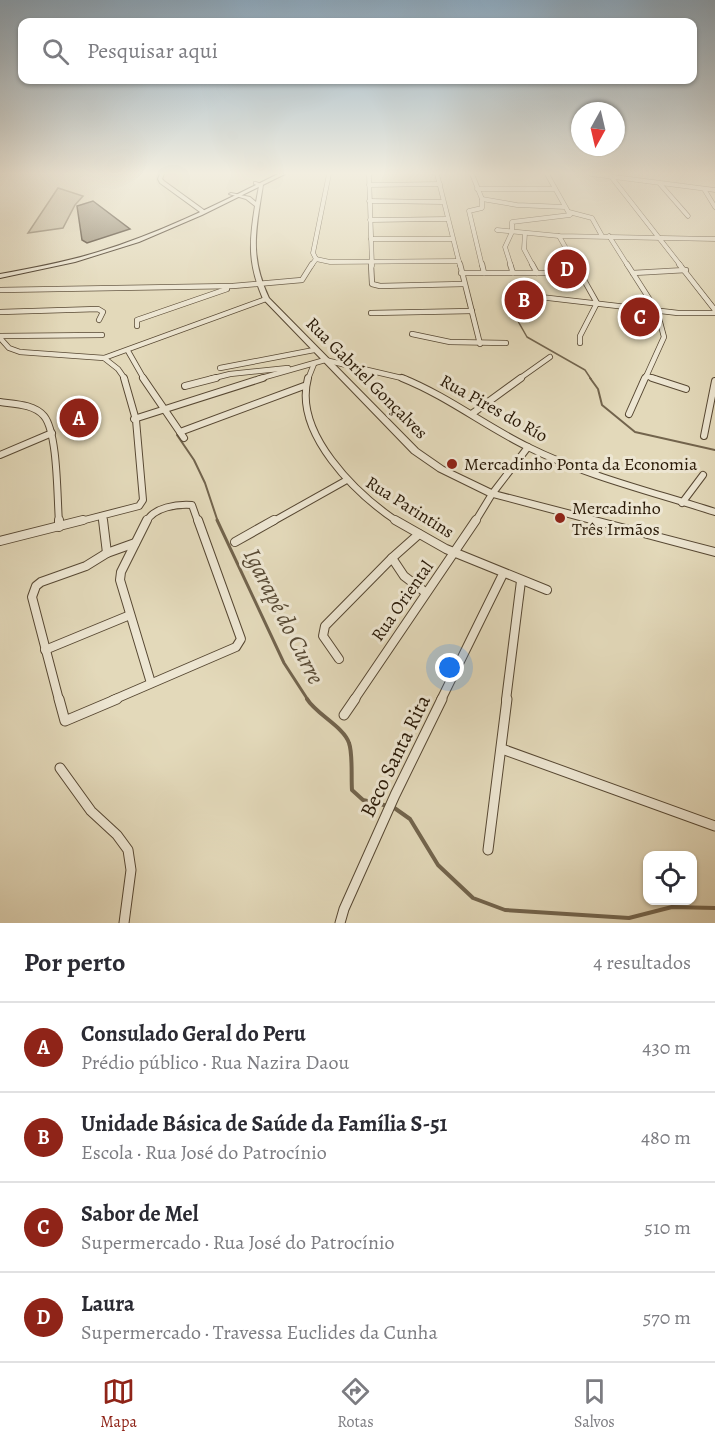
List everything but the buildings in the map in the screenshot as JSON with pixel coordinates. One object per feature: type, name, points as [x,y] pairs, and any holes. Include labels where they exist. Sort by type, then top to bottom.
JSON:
[{"type":"main road","points":[[0,274],[92,255],[149,236],[187,217]]},
{"type":"street","name":"Rua Gabriel Gonçalves","points":[[255,217],[252,241],[254,271],[266,299],[415,451],[441,469],[492,494],[715,552]]},
{"type":"street","points":[[320,217],[313,253],[316,259],[324,261],[459,261]]},
{"type":"street","points":[[470,217],[484,273]]},
{"type":"street","points":[[513,273],[505,247],[514,221],[556,217]]},
{"type":"street","points":[[588,217],[592,218],[602,236]]},
{"type":"street","points":[[642,217],[686,270],[715,311]]},
{"type":"street","points":[[463,284],[380,286],[371,282],[370,220],[447,219],[480,344]]},
{"type":"street","points":[[497,230],[559,236],[715,240]]},
{"type":"street","points":[[525,233],[524,249],[537,273]]},
{"type":"street","points":[[559,236],[597,303]]},
{"type":"street","points":[[609,236],[657,311],[664,337],[629,414]]},
{"type":"street","points":[[371,239],[452,239]]},
{"type":"street","points":[[0,290],[233,286],[302,280],[316,259]]},
{"type":"street","points":[[633,273],[686,270]]},
{"type":"street","points":[[461,273],[581,273]]},
{"type":"street","points":[[137,326],[137,320],[233,286]]},
{"type":"street","points":[[506,294],[657,311],[715,311]]},
{"type":"street","points":[[0,337],[9,348],[32,354],[104,358],[266,299]]},
{"type":"street","points":[[580,343],[580,336],[597,303]]},
{"type":"street","points":[[0,312],[98,309],[103,312],[99,321]]},
{"type":"street","points":[[371,313],[472,312]]},
{"type":"street","points":[[412,334],[450,342],[506,343]]},
{"type":"street","points":[[0,337],[102,335]]},
{"type":"street","points":[[220,368],[314,350]]},
{"type":"street","points":[[128,351],[148,387],[184,438]]},
{"type":"street","points":[[473,413],[550,357]]},
{"type":"street","points":[[0,541],[138,506],[143,500],[128,386],[115,366],[104,358]]},
{"type":"street","points":[[185,386],[230,374],[331,363]]},
{"type":"street","name":"Rua Pires do Río","points":[[331,363],[403,378],[473,413],[528,447],[604,477],[715,512]]},
{"type":"street","points":[[180,432],[304,386],[314,364]]},
{"type":"street","points":[[134,419],[294,368]]},
{"type":"street","points":[[646,376],[686,389]]},
{"type":"street","points":[[704,436],[715,381]]},
{"type":"street","name":"Rua Parintins","points":[[304,386],[312,426],[325,451],[345,481],[377,508],[455,553],[547,590]]},
{"type":"street","points":[[0,402],[34,409],[45,418],[52,433],[59,527]]},
{"type":"street","points":[[0,455],[52,433]]},
{"type":"street","name":"Rua Oriental","points":[[344,715],[425,592],[455,553],[492,494],[528,447]]},
{"type":"street","points":[[682,503],[703,475]]},
{"type":"street","points":[[236,542],[345,481]]},
{"type":"street","points":[[135,543],[107,553],[86,566],[41,582],[36,586],[32,597],[65,721],[236,647],[241,639],[195,509],[188,504],[154,512],[145,521],[135,543],[125,563],[120,580],[151,683]]},
{"type":"street","points":[[102,516],[107,553]]},
{"type":"street","points":[[339,658],[323,636],[325,626],[419,534]]},
{"type":"street","points":[[392,558],[404,576],[425,592]]},
{"type":"street","name":"Beco Santa Rita","points":[[340,923],[344,909],[395,795],[503,574]]},
{"type":"street","points":[[488,850],[521,580]]},
{"type":"street","points":[[45,650],[130,615]]},
{"type":"street","points":[[502,749],[715,826]]},
{"type":"street","points":[[60,768],[91,811],[117,835],[128,849],[130,882],[123,923]]},
{"type":"shaded area","points":[[39,217],[69,217],[63,228],[28,233]]},
{"type":"waterway","points":[[506,295],[506,300],[527,337],[585,370],[591,379]]},
{"type":"waterway","points":[[590,378],[598,389],[602,405],[635,432],[715,450]]},
{"type":"waterway","name":"Igarapé do Curre","points":[[177,435],[194,460],[205,483],[218,522]]},
{"type":"waterway","name":"Igarapé do Curre","points":[[217,520],[284,663],[308,700]]},
{"type":"waterway","name":"Igarapé do Curre","points":[[307,699],[342,731],[349,743],[352,790],[363,800],[388,806]]},
{"type":"waterway","name":"Igarapé do Curre","points":[[393,807],[410,819],[438,865],[473,898],[505,910],[629,918],[672,907],[715,908]]},
{"type":"place","name":"Laura","points":[[567,269]]},
{"type":"place","name":"Unidade Básica de Saúde da Família S-51","points":[[524,300]]},
{"type":"place","name":"Sabor de Mel","points":[[640,317]]},
{"type":"place","name":"Consulado Geral do Peru","points":[[79,418]]},
{"type":"place","name":"Mercadinho Ponta da Economia","points":[[452,464]]},
{"type":"place","name":"Mercadinho Três Irmãos","points":[[560,518]]}]
